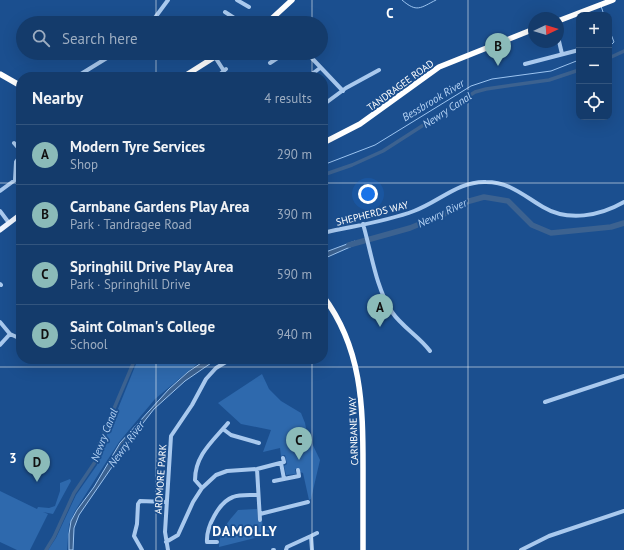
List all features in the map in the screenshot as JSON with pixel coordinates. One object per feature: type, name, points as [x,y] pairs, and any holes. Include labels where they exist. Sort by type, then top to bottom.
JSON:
[{"type":"highway","points":[[277,16],[292,0]]},
{"type":"highway","points":[[564,18],[613,0]]},
{"type":"highway","name":"TANDRAGEE ROAD","points":[[328,140],[360,124],[439,67],[528,31]]},
{"type":"highway","points":[[192,72],[210,60]]},
{"type":"highway","points":[[0,74],[16,83]]},
{"type":"highway","name":"CARNBANE WAY","points":[[328,303],[347,339],[360,386],[363,409],[363,550]]},
{"type":"main road","points":[[0,230],[16,218]]},
{"type":"street","points":[[156,16],[168,0]]},
{"type":"street","points":[[237,0],[249,7]]},
{"type":"street","points":[[225,12],[231,16]]},
{"type":"street","points":[[561,48],[562,54]]},
{"type":"street","points":[[525,64],[576,51]]},
{"type":"street","points":[[84,72],[104,60]]},
{"type":"street","points":[[217,60],[225,70],[222,72]]},
{"type":"street","points":[[270,63],[274,60]]},
{"type":"street","points":[[313,60],[324,72]]},
{"type":"street","points":[[315,72],[320,68]]},
{"type":"street","points":[[328,102],[343,91],[380,70]]},
{"type":"street","points":[[328,76],[343,91]]},
{"type":"street","points":[[0,191],[15,180],[16,162]]},
{"type":"street","name":"SHEPHERDS WAY","points":[[328,232],[414,212],[459,188],[485,182],[510,186],[544,208],[565,215],[587,215],[602,212],[624,202]]},
{"type":"street","points":[[0,211],[9,223]]},
{"type":"street","points":[[363,224],[388,306],[402,324],[415,334],[430,351]]},
{"type":"street","points":[[0,322],[10,334],[16,337]]},
{"type":"street","points":[[0,345],[10,334]]},
{"type":"street","name":"ARDMORE PARK","points":[[168,550],[166,542],[166,502],[171,436],[206,379],[216,368],[222,364]]},
{"type":"street","points":[[545,402],[624,376]]},
{"type":"street","points":[[202,488],[195,480],[199,458],[206,447],[228,423]]},
{"type":"street","points":[[223,429],[231,435],[259,443]]},
{"type":"street","points":[[283,458],[284,462],[281,463],[284,479]]},
{"type":"street","points":[[166,542],[177,537],[180,533],[193,502],[202,488],[211,479],[221,473],[234,470],[257,468],[281,463]]},
{"type":"street","points":[[257,468],[260,520]]},
{"type":"street","points":[[274,482],[299,476],[298,470]]},
{"type":"street","points":[[217,542],[207,542],[207,538],[211,524],[224,504],[235,496],[258,495]]},
{"type":"street","points":[[144,549],[136,542],[134,536],[137,524],[138,504],[140,501],[166,502]]},
{"type":"street","points":[[260,514],[308,502]]},
{"type":"street","points":[[521,550],[549,536],[624,511]]},
{"type":"street","points":[[286,550],[287,547],[317,533]]},
{"type":"street","points":[[311,536],[312,550]]},
{"type":"shaded area","points":[[136,364],[197,364],[155,399],[119,442],[75,511],[69,525],[67,550],[48,550],[56,538],[76,495],[97,465],[104,440]]},
{"type":"shaded area","points":[[262,374],[269,389],[281,401],[301,413],[307,433],[320,460],[311,499],[309,500],[303,473],[300,472],[299,469],[295,469],[296,474],[286,475],[284,466],[287,464],[285,455],[281,456],[280,448],[263,452],[271,430],[241,424],[218,403]]},
{"type":"shaded area","points":[[70,479],[71,481],[53,514],[43,512],[48,514],[30,550],[17,550],[0,542],[0,491],[37,509],[38,507],[49,508],[55,506],[60,491],[60,483]]},
{"type":"shaded area","points":[[257,509],[258,521],[262,521],[263,528],[268,530],[275,529],[275,533],[219,547],[222,531],[238,510]]},
{"type":"water","points":[[355,241],[357,244],[328,257],[328,251]]},
{"type":"water","name":"Newry River","points":[[200,364],[210,364],[185,381],[154,409],[136,432],[79,515],[74,528],[73,550],[69,550],[71,521],[94,487],[120,443],[169,389]]},
{"type":"waterway","name":"Bessbrook River","points":[[402,0],[411,7],[415,8],[422,7],[436,0]]},
{"type":"waterway","name":"Bessbrook River","points":[[601,6],[603,12]]},
{"type":"waterway","name":"Bessbrook River","points":[[612,37],[614,42],[612,44]]},
{"type":"waterway","name":"Newry Canal","points":[[612,57],[624,51]]},
{"type":"waterway","name":"Bessbrook River","points":[[328,163],[375,145],[471,86],[492,79],[551,71],[576,61]]},
{"type":"waterway","name":"Newry Canal","points":[[328,173],[352,165],[383,151],[475,92],[486,89],[549,80],[576,71]]},
{"type":"waterway","name":"Newry River","points":[[349,245],[410,228],[444,214],[466,202],[484,197],[508,201],[532,225],[551,233],[611,227],[624,223]]},
{"type":"waterway","name":"Newry Canal","points":[[46,550],[54,537],[74,493],[95,462],[99,444],[133,364]]},
{"type":"place","name":"Carnbane Gardens Play Area","points":[[498,66]]},
{"type":"place","name":"Modern Tyre Services","points":[[380,327]]},
{"type":"place","name":"Springhill Drive Play Area","points":[[299,460]]},
{"type":"place","name":"Saint Colman's College","points":[[37,482]]},
{"type":"district","name":"DAMOLLY","points":[[245,531]]}]
